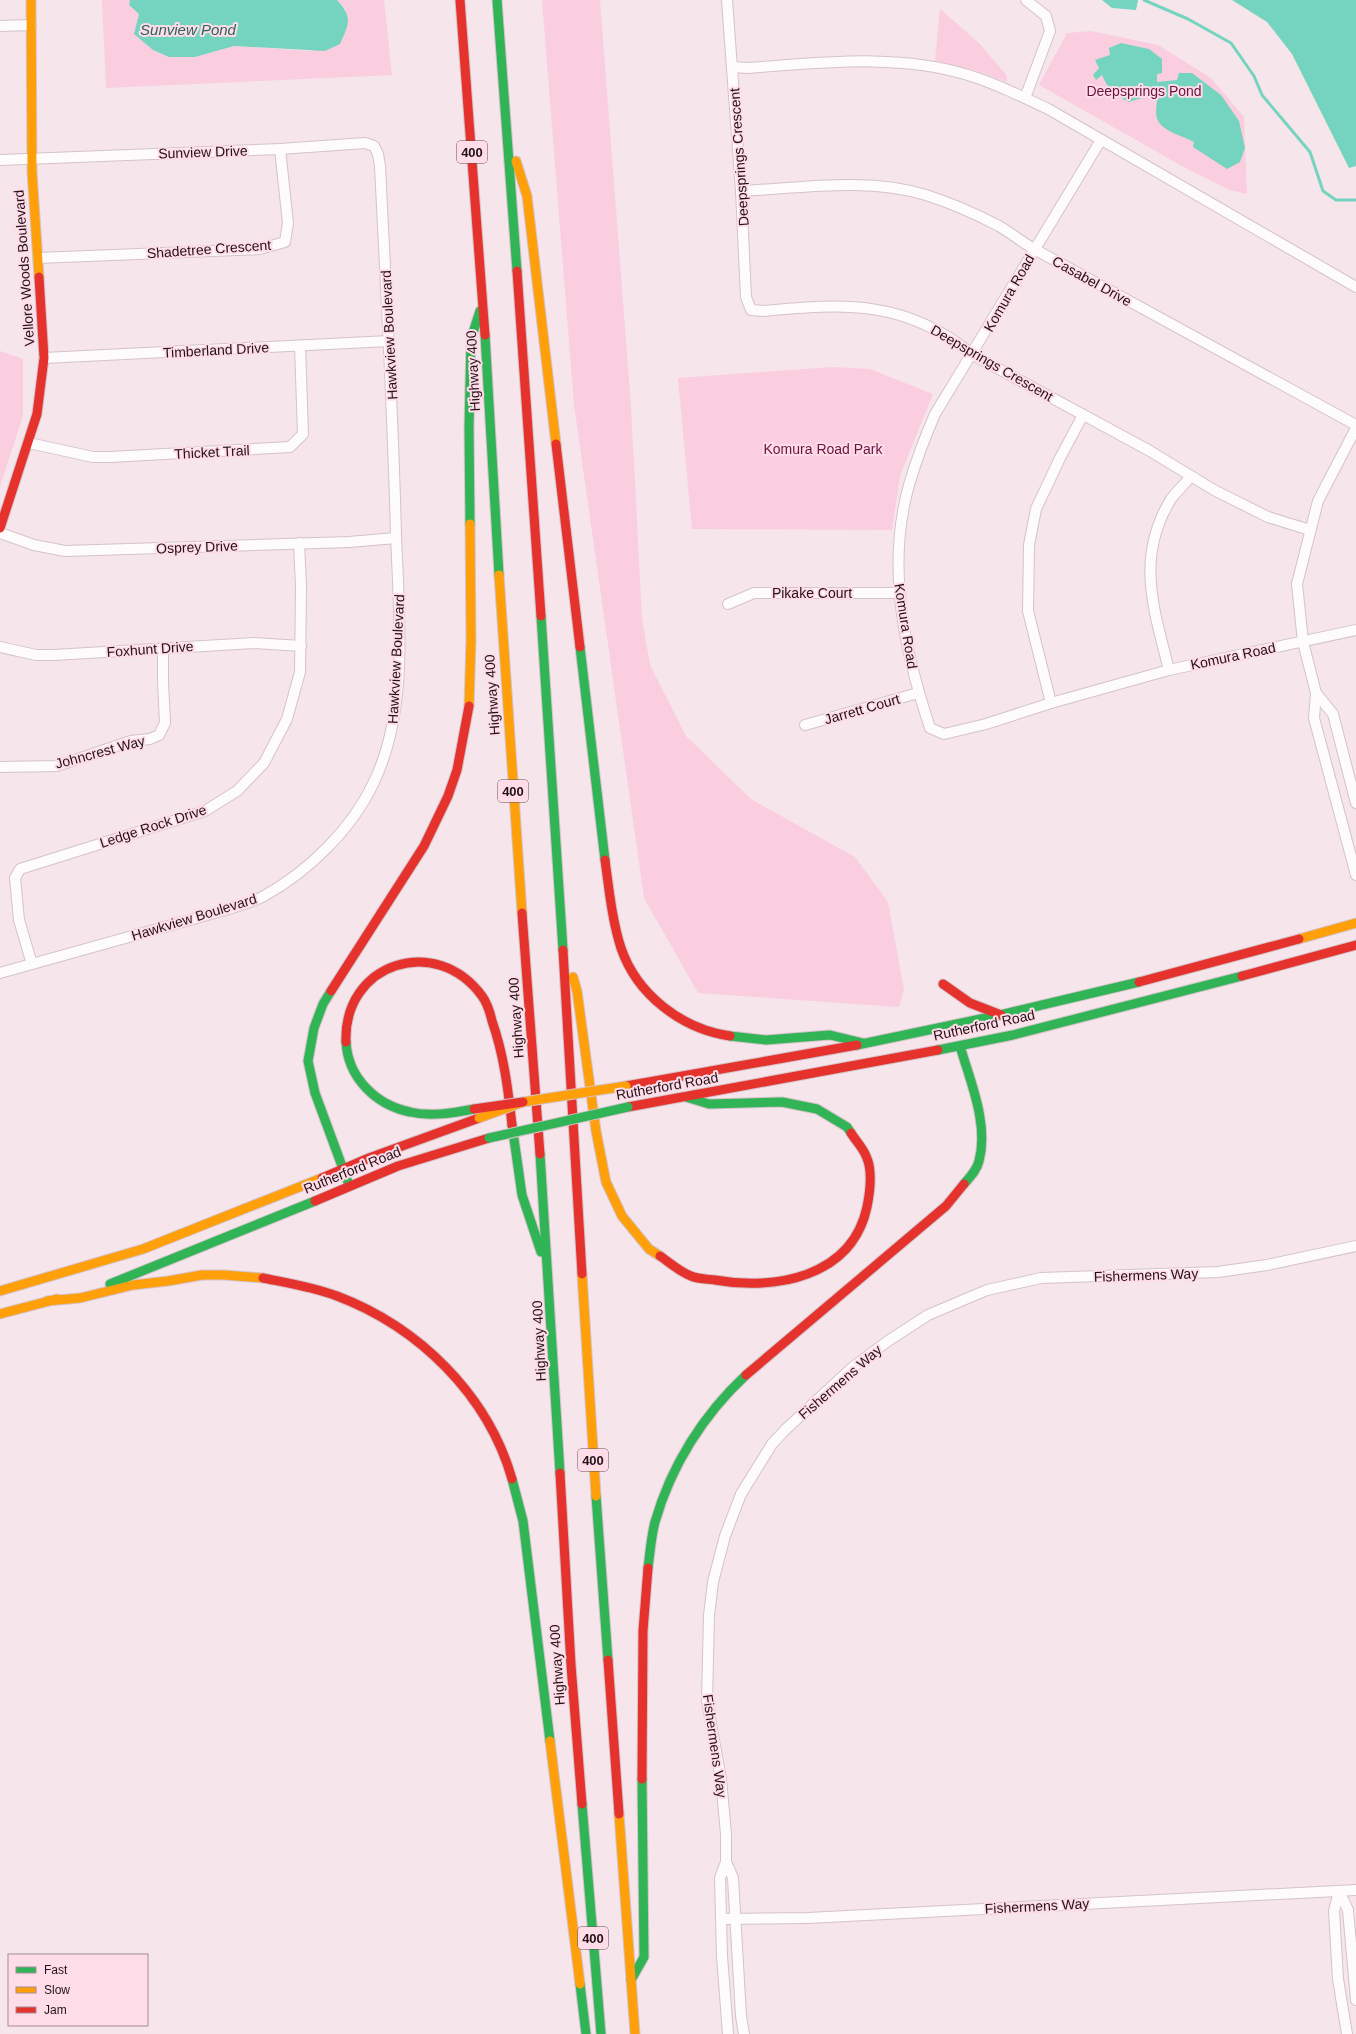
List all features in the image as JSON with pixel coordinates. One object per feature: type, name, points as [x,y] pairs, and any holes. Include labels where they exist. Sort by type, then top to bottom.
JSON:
[{"type":"main road","name":"Vellore Woods Boulevard","points":[[0,528],[29,443],[37,414],[44,358],[31,158],[31,0]]},
{"type":"main road","name":"Highway 400","points":[[460,0],[483,303],[510,753],[549,1278],[571,1665],[602,2034]]},
{"type":"main road","name":"400","points":[[497,0],[562,939],[595,1488],[635,2034]]},
{"type":"main road","points":[[507,129],[527,196],[606,869],[614,920],[622,950],[635,974],[646,989],[667,1010],[687,1023],[715,1033],[741,1038],[767,1040],[831,1035],[863,1043]]},
{"type":"main road","points":[[349,1185],[315,1093],[308,1061],[314,1028],[323,1004],[424,846],[448,796],[457,770],[470,701],[471,632],[469,427],[471,339],[483,303]]},
{"type":"main road","name":"Rutherford Road","points":[[0,1314],[112,1283],[218,1241],[349,1185],[398,1166],[489,1138],[628,1107],[686,1097],[954,1036],[1001,1015],[1081,996],[1356,923]]},
{"type":"main road","points":[[562,939],[577,991],[596,1131],[606,1182],[622,1216],[649,1249],[690,1276],[729,1284],[770,1284],[804,1276],[831,1263],[852,1243],[865,1216],[871,1187],[867,1157],[847,1127],[817,1109],[789,1104],[709,1104],[686,1097]]},
{"type":"main road","name":"Rutherford Road","points":[[0,1291],[143,1249],[369,1158],[523,1102],[796,1057],[863,1043],[954,1036],[1013,1035],[1244,976],[1356,945]]},
{"type":"main road","points":[[523,1102],[474,1109],[426,1114],[400,1110],[385,1104],[371,1094],[359,1082],[351,1067],[345,1046],[350,1006],[363,985],[381,971],[401,963],[425,961],[444,965],[462,975],[483,998],[498,1034],[505,1074],[522,1196],[549,1278]]},
{"type":"main road","points":[[943,984],[970,1003],[1001,1015]]},
{"type":"main road","points":[[631,1980],[644,1957],[642,1836],[643,1631],[646,1577],[655,1522],[670,1482],[700,1426],[725,1394],[766,1356],[946,1206],[973,1174],[979,1161],[982,1137],[978,1110],[954,1036]]},
{"type":"main road","points":[[48,1301],[64,1302],[136,1285],[202,1275],[237,1275],[293,1282],[334,1293],[368,1309],[405,1331],[440,1360],[466,1391],[500,1444],[512,1477],[523,1521],[586,2034]]},
{"type":"street","points":[[727,0],[733,67]]},
{"type":"street","points":[[1025,98],[1050,31],[1046,16],[1026,0]]},
{"type":"street","points":[[0,26],[31,25]]},
{"type":"street","name":"Deepsprings Crescent","points":[[1310,530],[1268,517],[1191,476],[1150,451],[972,355],[953,340],[911,318],[872,308],[847,306],[764,311],[751,310],[746,298],[742,191],[733,67],[747,68],[876,61],[920,65],[968,75],[1011,90],[1050,110],[1356,287]]},
{"type":"street","name":"Komura Road","points":[[1101,140],[935,414],[917,459],[903,515],[899,551],[898,593],[910,664],[930,728],[944,734],[986,724],[1051,703],[1170,670],[1356,630]]},
{"type":"street","name":"Sunview Drive","points":[[0,160],[280,149],[366,143],[374,146]]},
{"type":"street","name":"Hawkview Boulevard","points":[[0,973],[229,909],[262,897],[310,864],[347,825],[374,783],[391,735],[395,712],[400,594],[396,538],[394,430],[380,166],[378,154],[374,146]]},
{"type":"street","name":"Shadetree Crescent","points":[[38,258],[260,249],[285,242],[288,223],[280,149]]},
{"type":"street","name":"Casabel Drive","points":[[742,191],[860,185],[892,188],[925,195],[965,210],[1000,226],[1034,249],[1356,426]]},
{"type":"street","name":"Timberland Drive","points":[[44,358],[389,341]]},
{"type":"street","name":"Thicket Trail","points":[[29,443],[93,456],[106,457],[290,447],[303,434],[300,346]]},
{"type":"street","points":[[1051,703],[1028,611],[1029,545],[1036,510],[1060,458],[1084,415]]},
{"type":"street","points":[[1356,426],[1318,501],[1297,584],[1303,642],[1316,693],[1314,718],[1356,875]]},
{"type":"street","points":[[1170,670],[1150,582],[1151,553],[1160,523],[1172,499],[1191,476]]},
{"type":"street","name":"Osprey Drive","points":[[0,533],[34,545],[65,551],[300,543],[396,538]]},
{"type":"street","name":"Ledge Rock Drive","points":[[32,964],[19,920],[15,878],[20,869],[204,811],[237,791],[264,763],[287,719],[300,672],[300,543]]},
{"type":"street","name":"Pikake Court","points":[[728,604],[754,593],[898,593]]},
{"type":"street","name":"Foxhunt Drive","points":[[0,647],[36,655],[54,655],[254,643],[301,646]]},
{"type":"street","name":"Johncrest Way","points":[[0,767],[57,766],[131,741],[150,739],[159,735],[165,723],[162,682],[163,648]]},
{"type":"street","name":"Jarrett Court","points":[[805,725],[918,693]]},
{"type":"street","points":[[1316,693],[1333,714],[1356,803]]},
{"type":"street","name":"Fishermens Way","points":[[744,2034],[741,2016],[733,1878],[726,1862],[723,1799],[707,1701],[709,1615],[713,1582],[725,1536],[741,1494],[772,1444],[786,1429],[853,1367],[888,1341],[928,1315],[987,1290],[1041,1278],[1218,1272],[1267,1265],[1356,1246]]},
{"type":"street","name":"Fishermens Way","points":[[726,1862],[720,1878],[722,1963],[728,2034]]},
{"type":"street","name":"Fishermens Way","points":[[721,1919],[808,1918],[1356,1890]]},
{"type":"street","points":[[1339,1891],[1348,1910],[1356,2000]]},
{"type":"street","points":[[1339,1891],[1334,1911],[1338,1978],[1348,2034]]},
{"type":"green space","points":[[102,0],[130,0],[129,5],[195,57],[234,46],[311,51],[346,10],[337,0],[384,0],[392,75],[106,88]]},
{"type":"green space","points":[[542,0],[600,0],[631,406],[642,618],[650,665],[686,736],[751,799],[855,857],[888,902],[904,990],[899,1007],[698,993],[644,898],[574,405]]},
{"type":"green space","points":[[940,9],[980,44],[1007,76],[1007,82],[974,70],[935,61]]},
{"type":"green space","name":"Deepsprings Pond","points":[[1091,31],[1158,45],[1211,78],[1244,117],[1247,194],[1230,190],[1189,170],[1039,85],[1067,33]]},
{"type":"green space","points":[[0,351],[23,359],[23,416],[0,486]]},
{"type":"green space","name":"Komura Road Park","points":[[832,367],[870,369],[933,394],[900,476],[892,530],[692,529],[678,378]]},
{"type":"water","name":"Sunview Pond","points":[[130,0],[337,0],[345,11],[348,21],[346,31],[340,44],[325,51],[234,46],[195,57],[169,57],[153,50],[134,34],[139,14],[129,5]]},
{"type":"water","points":[[1102,0],[1138,0],[1136,10],[1112,8]]},
{"type":"water","points":[[1232,0],[1356,0],[1356,166],[1349,168],[1292,54],[1267,22]]},
{"type":"water","points":[[1121,43],[1149,49],[1162,59],[1162,73],[1157,74],[1157,82],[1177,80],[1179,73],[1192,73],[1221,95],[1239,121],[1245,148],[1240,162],[1227,169],[1193,147],[1194,142],[1167,130],[1159,123],[1156,111],[1157,98],[1164,97],[1164,89],[1153,88],[1145,97],[1129,102],[1112,91],[1102,75],[1096,80],[1093,75],[1099,68],[1095,60],[1110,55],[1109,48]]},
{"type":"waterway","points":[[1144,0],[1188,19],[1231,43],[1254,76],[1262,95],[1310,152],[1323,191],[1336,200],[1356,200]]},
{"type":"traffic: fast","points":[[497,0],[517,271]]},
{"type":"traffic: fast","points":[[470,524],[469,427],[471,339],[480,311]]},
{"type":"traffic: fast","points":[[485,335],[499,575]]},
{"type":"traffic: fast","points":[[541,616],[563,950]]},
{"type":"traffic: fast","points":[[580,647],[605,860]]},
{"type":"traffic: fast","points":[[938,1050],[1013,1035],[1242,976]]},
{"type":"traffic: fast","points":[[857,1045],[1004,1014],[1139,982]]},
{"type":"traffic: fast","points":[[331,991],[323,1004],[314,1028],[308,1061],[315,1093],[349,1185]]},
{"type":"traffic: fast","points":[[730,1036],[766,1040],[830,1035],[863,1043]]},
{"type":"traffic: fast","points":[[346,1042],[348,1055],[358,1078],[366,1088],[386,1103],[410,1112],[425,1114],[450,1113],[474,1109]]},
{"type":"traffic: fast","points":[[960,1046],[977,1103],[982,1132],[977,1167],[964,1184]]},
{"type":"traffic: fast","points":[[686,1097],[709,1104],[782,1102],[817,1109],[847,1127],[851,1133]]},
{"type":"traffic: fast","points":[[489,1138],[628,1107]]},
{"type":"traffic: fast","points":[[512,1125],[522,1195],[541,1252]]},
{"type":"traffic: fast","points":[[540,1154],[560,1473]]},
{"type":"traffic: fast","points":[[110,1284],[315,1201]]},
{"type":"traffic: fast","points":[[648,1568],[655,1522],[679,1461],[690,1442],[716,1407],[746,1375]]},
{"type":"traffic: fast","points":[[512,1479],[523,1521],[550,1741]]},
{"type":"traffic: fast","points":[[596,1496],[608,1660]]},
{"type":"traffic: fast","points":[[631,1980],[644,1957],[642,1779]]},
{"type":"traffic: fast","points":[[582,1804],[601,2034]]},
{"type":"traffic: fast","points":[[580,1984],[586,2034]]},
{"type":"traffic: slow","points":[[31,0],[32,172],[39,277]]},
{"type":"traffic: slow","points":[[516,161],[527,196],[556,444]]},
{"type":"traffic: slow","points":[[469,706],[471,640],[470,524]]},
{"type":"traffic: slow","points":[[499,575],[522,913]]},
{"type":"traffic: slow","points":[[1299,939],[1356,923]]},
{"type":"traffic: slow","points":[[573,977],[577,991],[596,1131],[606,1182],[622,1216],[649,1249],[660,1256]]},
{"type":"traffic: slow","points":[[479,1118],[523,1102],[626,1086]]},
{"type":"traffic: slow","points":[[0,1291],[143,1249],[322,1178]]},
{"type":"traffic: slow","points":[[582,1274],[596,1496]]},
{"type":"traffic: slow","points":[[47,1301],[80,1298],[133,1285],[202,1275],[263,1278]]},
{"type":"traffic: slow","points":[[0,1314],[57,1299]]},
{"type":"traffic: slow","points":[[550,1741],[580,1984]]},
{"type":"traffic: slow","points":[[619,1814],[635,2034]]},
{"type":"traffic: jam","points":[[460,0],[485,335]]},
{"type":"traffic: jam","points":[[517,271],[541,616]]},
{"type":"traffic: jam","points":[[0,528],[37,414],[44,358],[39,277]]},
{"type":"traffic: jam","points":[[556,444],[580,647]]},
{"type":"traffic: jam","points":[[331,991],[424,846],[448,796],[457,770],[469,706]]},
{"type":"traffic: jam","points":[[605,860],[615,927],[628,965],[638,981],[650,995],[679,1017],[695,1026],[730,1036]]},
{"type":"traffic: jam","points":[[522,913],[540,1154]]},
{"type":"traffic: jam","points":[[1139,982],[1299,939]]},
{"type":"traffic: jam","points":[[1242,976],[1356,945]]},
{"type":"traffic: jam","points":[[563,950],[582,1274]]},
{"type":"traffic: jam","points":[[346,1042],[349,1015],[360,993],[376,976],[396,966],[418,962],[441,966],[463,977],[482,996],[487,1005],[503,1059],[512,1125]]},
{"type":"traffic: jam","points":[[943,984],[970,1003],[1001,1015]]},
{"type":"traffic: jam","points":[[626,1086],[857,1045]]},
{"type":"traffic: jam","points":[[628,1107],[938,1050]]},
{"type":"traffic: jam","points":[[474,1109],[523,1102]]},
{"type":"traffic: jam","points":[[322,1178],[369,1158],[479,1118]]},
{"type":"traffic: jam","points":[[660,1256],[683,1272],[694,1277],[738,1283],[762,1283],[786,1280],[808,1274],[828,1264],[845,1249],[859,1231],[867,1207],[870,1188],[870,1168],[863,1150],[851,1133]]},
{"type":"traffic: jam","points":[[315,1201],[398,1166],[489,1138]]},
{"type":"traffic: jam","points":[[746,1375],[946,1206],[964,1184]]},
{"type":"traffic: jam","points":[[263,1278],[310,1288],[337,1296],[367,1309],[396,1326],[422,1345],[468,1392],[486,1419],[501,1448],[512,1479]]},
{"type":"traffic: jam","points":[[560,1473],[571,1665],[582,1804]]},
{"type":"traffic: jam","points":[[642,1779],[643,1631],[648,1568]]},
{"type":"traffic: jam","points":[[608,1660],[619,1814]]}]
